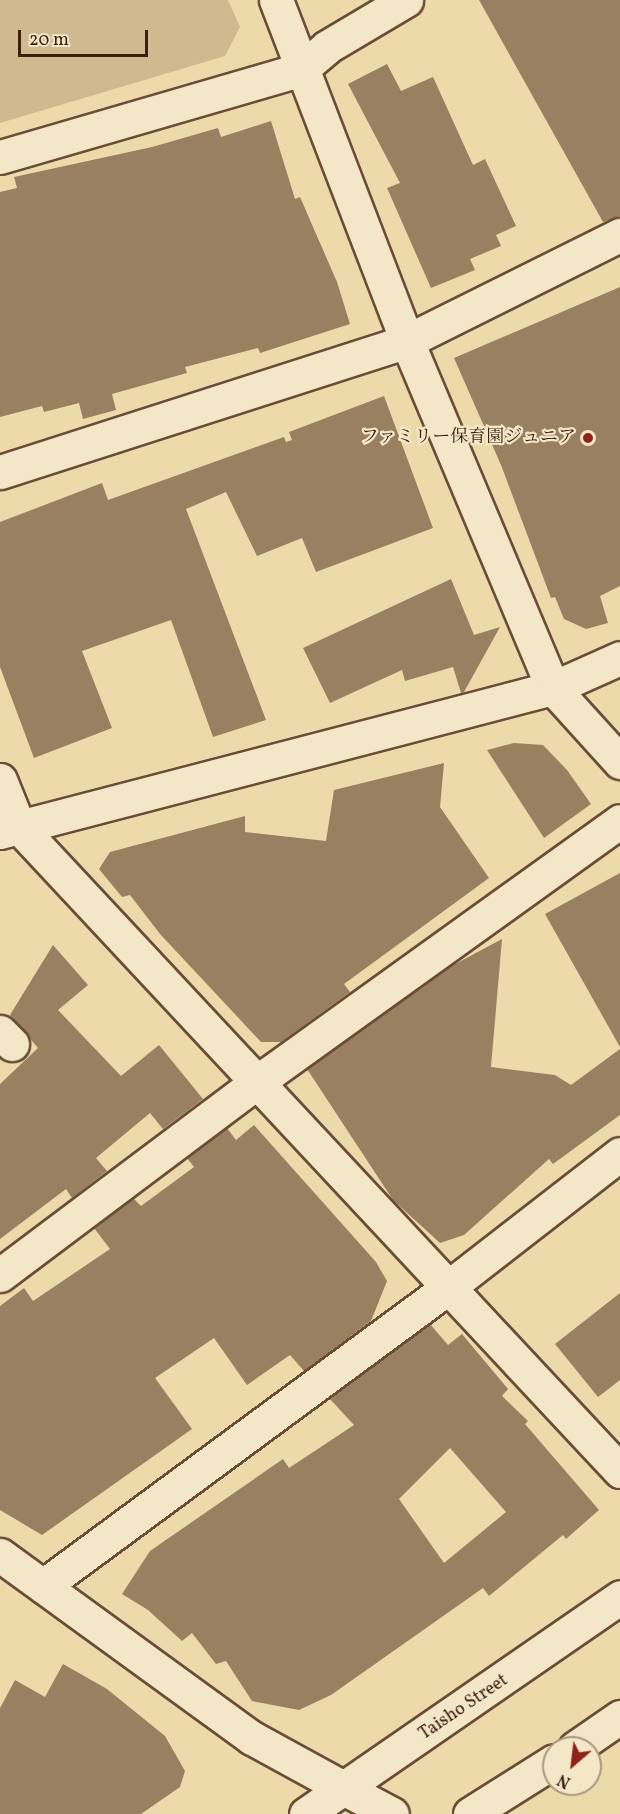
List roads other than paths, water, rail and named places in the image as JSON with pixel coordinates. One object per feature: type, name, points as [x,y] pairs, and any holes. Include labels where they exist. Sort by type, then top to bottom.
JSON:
[{"type":"street","points":[[276,0],[300,70],[407,340],[553,688],[620,762]]},
{"type":"street","points":[[0,157],[300,70],[327,47],[406,0]]},
{"type":"street","points":[[0,472],[407,340],[620,235]]},
{"type":"street","points":[[9,830],[553,688],[620,658]]},
{"type":"street","points":[[0,780],[9,830],[257,1082],[446,1289],[620,1471]]},
{"type":"street","points":[[0,1275],[257,1082],[620,821]]},
{"type":"street","points":[[43,1586],[446,1289],[620,1154]]},
{"type":"street","points":[[0,1555],[252,1738],[392,1814]]},
{"type":"street","name":"Taisho Street","points":[[306,1814],[620,1597]]},
{"type":"street","points":[[592,1736],[620,1717]]},
{"type":"street","points":[[470,1814],[542,1769]]},
{"type":"place","name":"ファミリー保育園ジュニア","points":[[588,438]]}]
